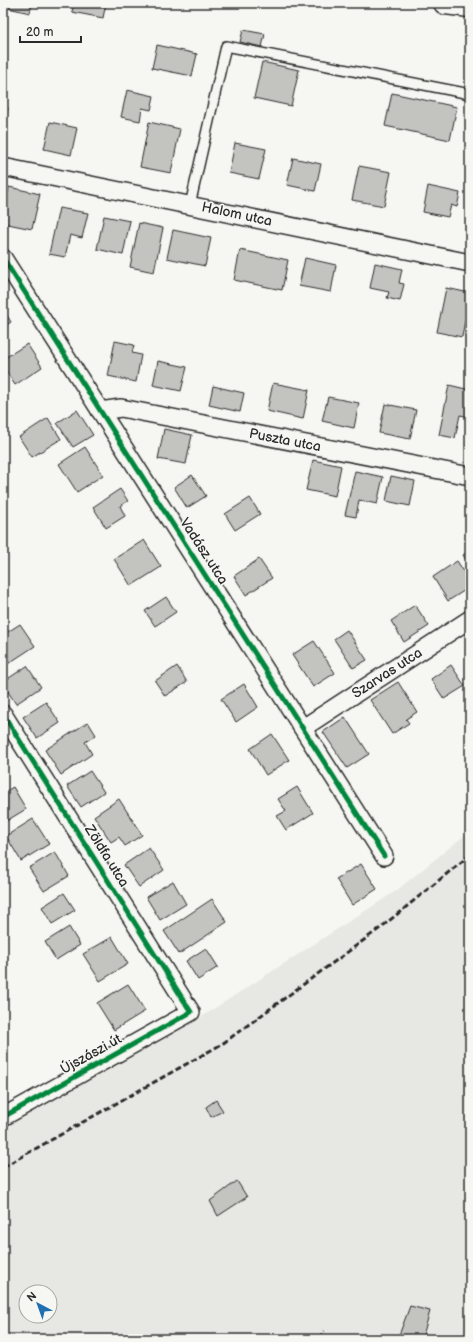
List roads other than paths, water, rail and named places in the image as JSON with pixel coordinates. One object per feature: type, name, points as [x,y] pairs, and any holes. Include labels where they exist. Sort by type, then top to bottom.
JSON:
[{"type":"main road","points":[[445,3],[470,6]]},
{"type":"street","name":"Halom utca","points":[[3,167],[470,263]]},
{"type":"street","name":"Vadász utca","points":[[3,258],[384,856]]},
{"type":"street","name":"Puszta utca","points":[[100,411],[121,408],[470,476]]},
{"type":"street","name":"Szarvas utca","points":[[303,728],[470,619]]},
{"type":"street","name":"Zöldfa utca","points":[[3,714],[191,1012]]},
{"type":"street","name":"Újszászi út","points":[[3,1117],[191,1012]]},
{"type":"lane","points":[[190,205],[226,46],[470,94]]},
{"type":"railway","points":[[3,1167],[222,1044],[379,929],[470,855]]},
{"type":"railway","points":[[319,1339],[324,1331]]}]
